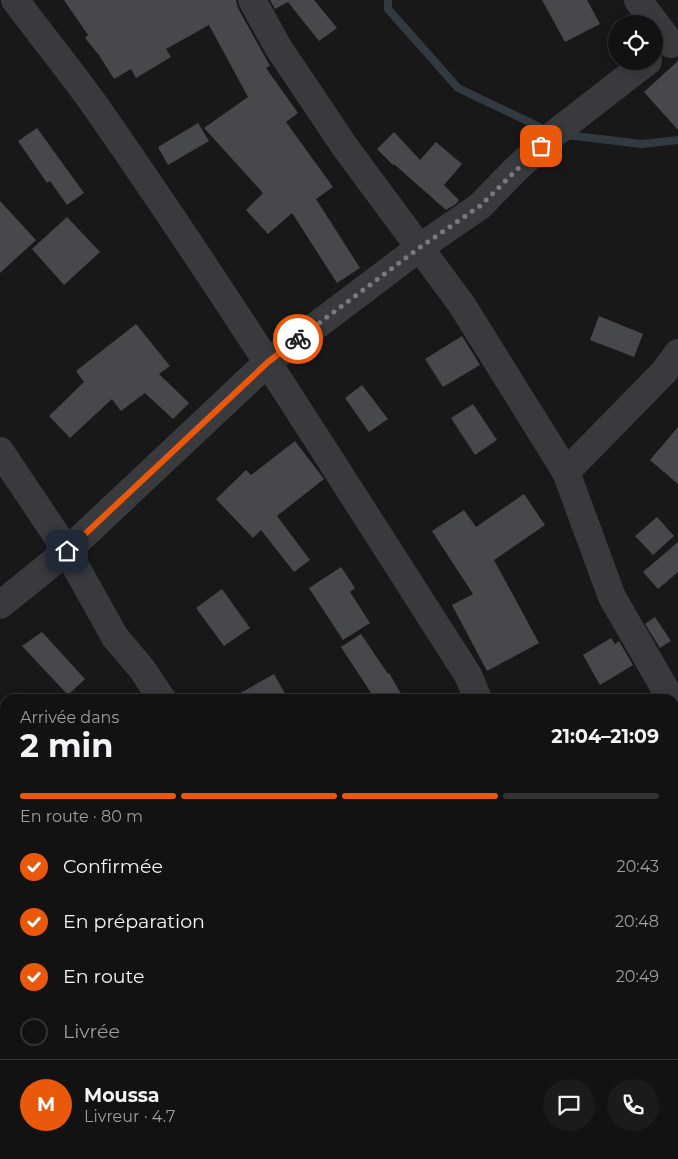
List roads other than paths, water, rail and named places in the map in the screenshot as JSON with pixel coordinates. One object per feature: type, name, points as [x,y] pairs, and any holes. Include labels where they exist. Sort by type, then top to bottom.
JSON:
[{"type":"street","points":[[15,0],[92,102],[268,362],[468,675],[476,694]]},
{"type":"street","points":[[252,0],[278,47],[345,147],[462,305],[566,472],[612,596],[668,694]]},
{"type":"street","points":[[638,0],[668,47]]},
{"type":"street","points":[[0,605],[67,551],[268,362],[419,248],[480,206],[554,134],[636,70]]},
{"type":"street","points":[[566,472],[664,372],[678,353]]},
{"type":"street","points":[[0,451],[67,551],[116,637],[142,669],[159,694]]},
{"type":"waterway","points":[[388,0],[388,9],[458,88],[550,132]]},
{"type":"waterway","points":[[566,135],[642,144],[678,140]]}]
